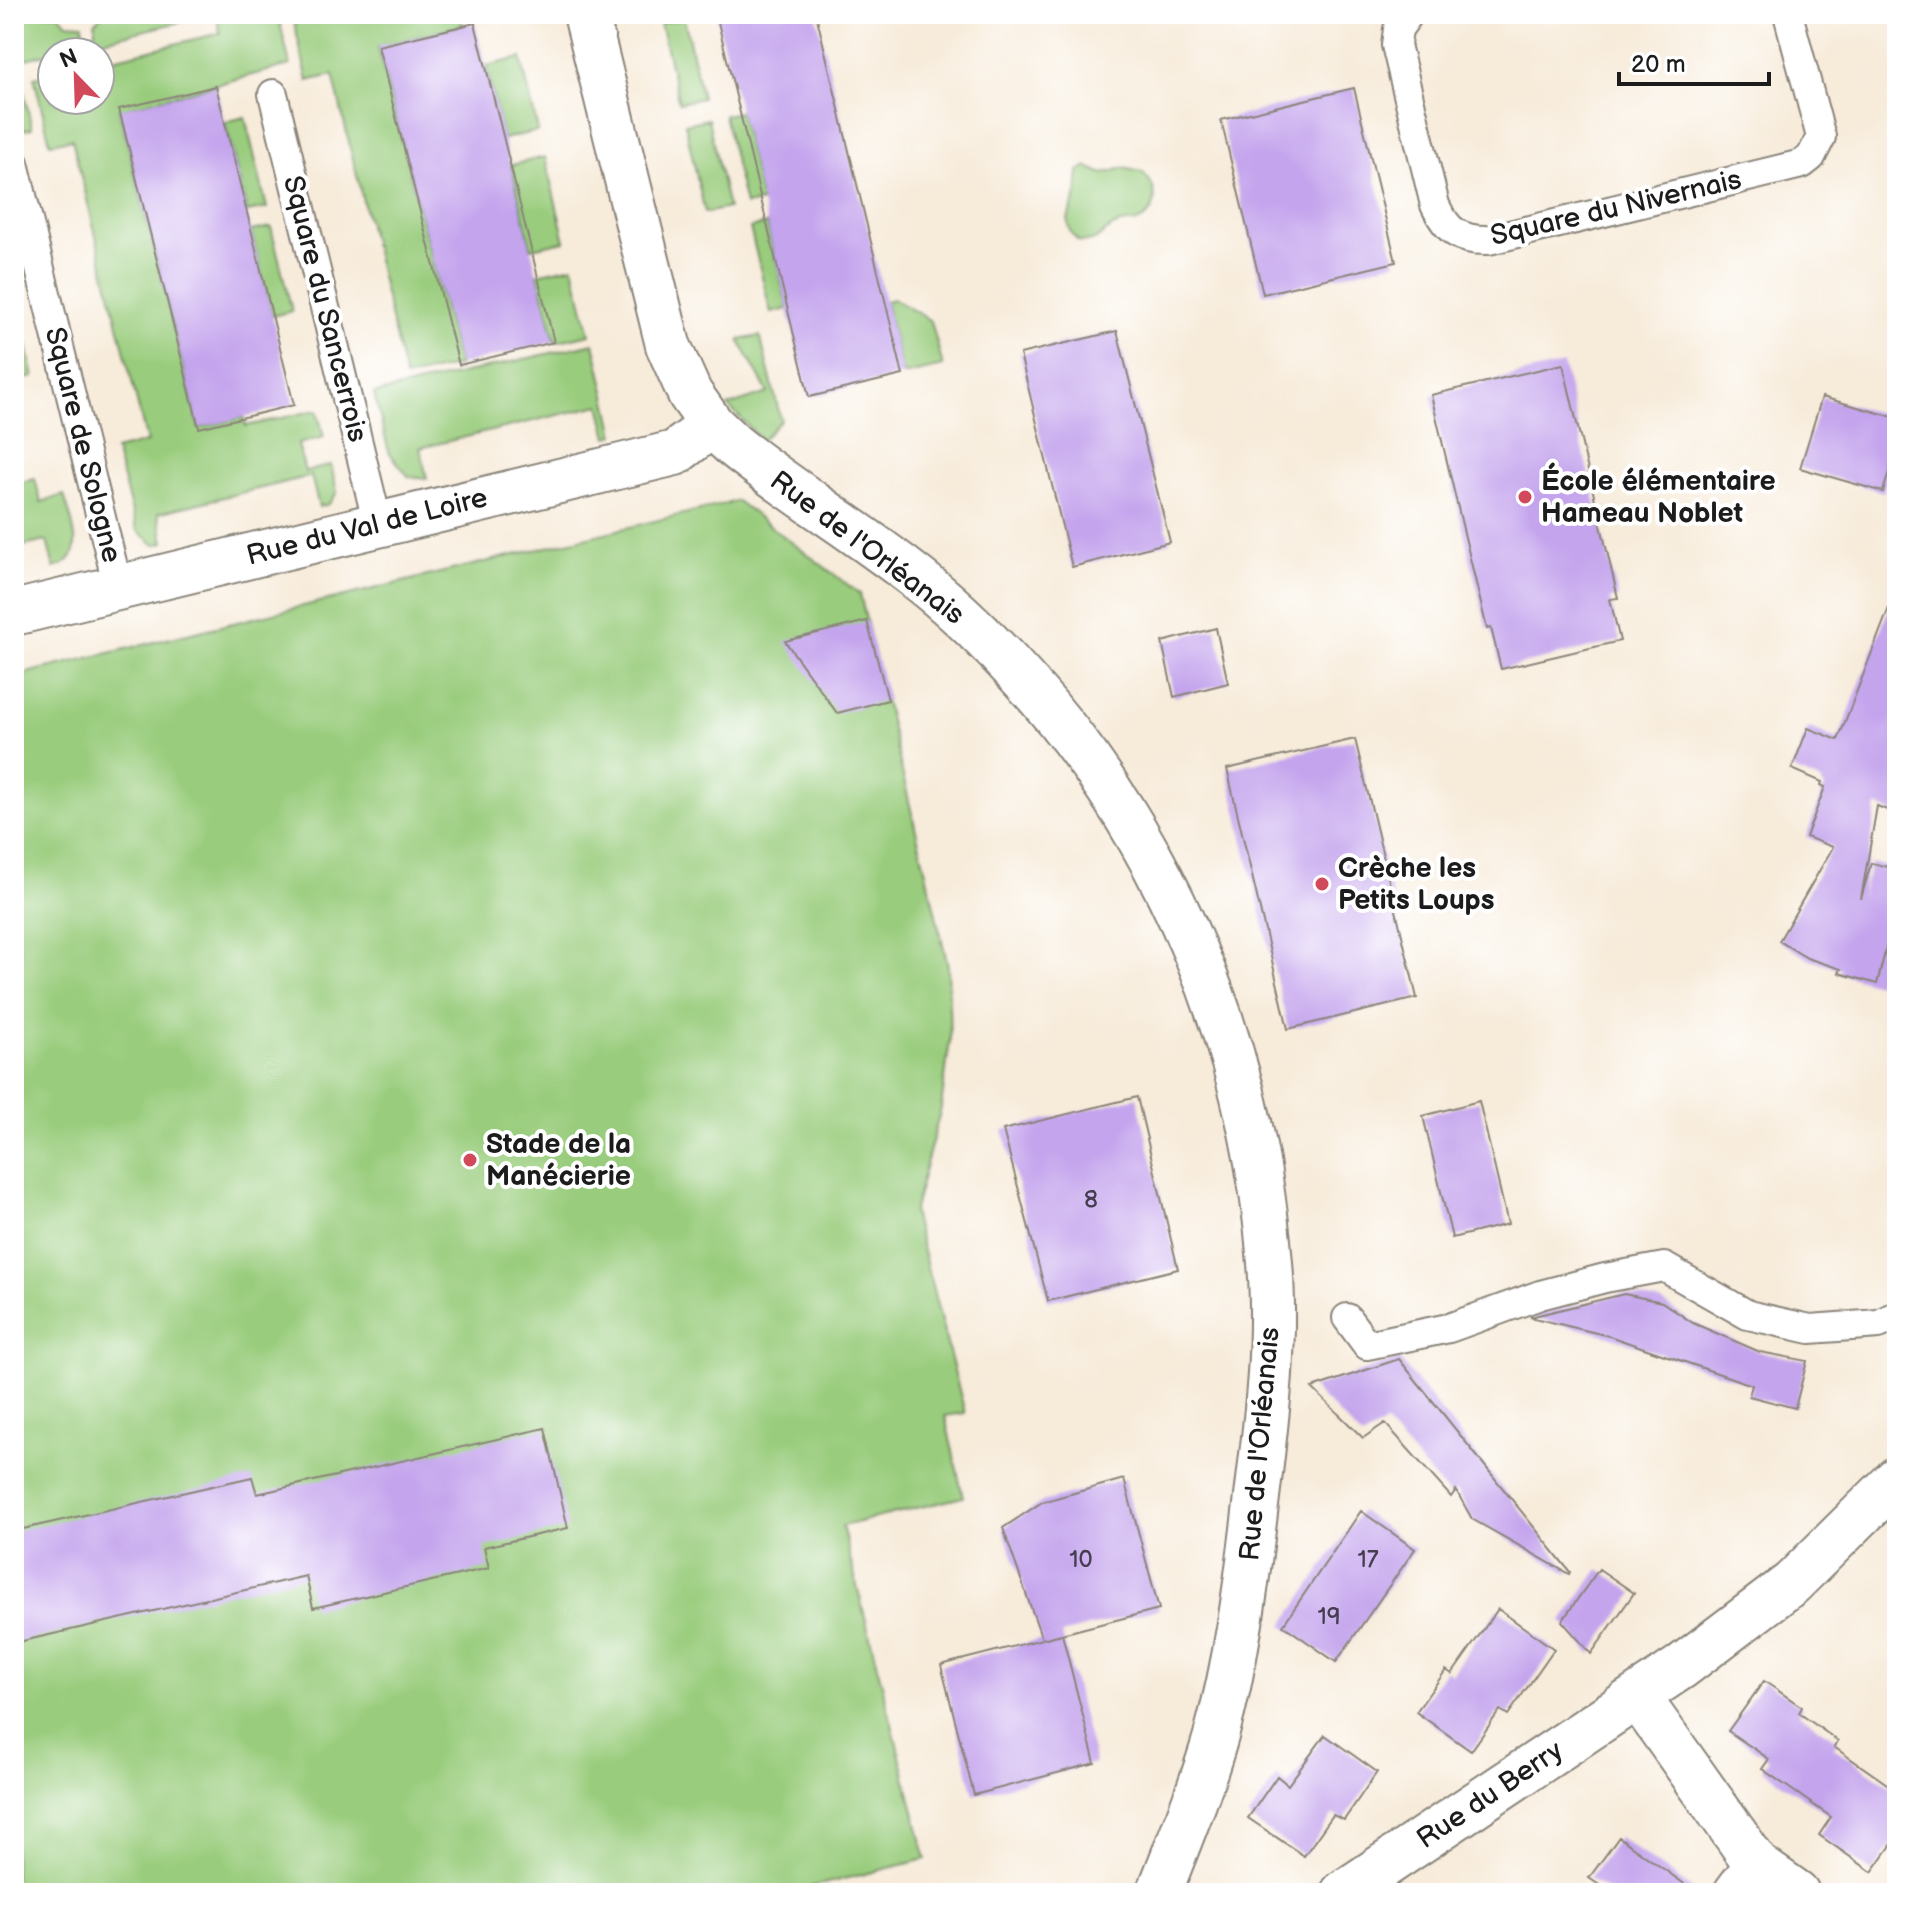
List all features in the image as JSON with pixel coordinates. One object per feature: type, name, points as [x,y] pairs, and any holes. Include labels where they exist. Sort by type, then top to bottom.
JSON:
[{"type":"street","name":"Rue de l'Orléanais","points":[[586,14],[668,345],[690,394],[712,425],[765,471],[927,586],[1025,681],[1092,763],[1156,866],[1180,915],[1230,1050],[1245,1107],[1270,1263],[1269,1399],[1247,1577],[1226,1694],[1203,1777],[1159,1893]]},
{"type":"street","name":"Rue du Val de Loire","points":[[14,613],[675,453],[712,425]]},
{"type":"street","name":"Rue du Berry","points":[[1343,1893],[1638,1697],[1792,1583],[1897,1479]]},
{"type":"street","points":[[1638,1697],[1746,1879],[1797,1893]]},
{"type":"lane","name":"Square du Nivernais","points":[[1409,14],[1398,29],[1396,45],[1435,205],[1448,228],[1470,240],[1489,240],[1802,164],[1811,157],[1821,137],[1788,14]]},
{"type":"lane","name":"Square du Sancerrois","points":[[273,94],[378,525]]},
{"type":"lane","name":"Square de Sologne","points":[[14,163],[118,587]]},
{"type":"lane","points":[[1347,1318],[1367,1345],[1449,1328],[1592,1281],[1664,1267],[1748,1315],[1810,1329],[1879,1324],[1897,1315]]},
{"type":"green space","points":[[14,14],[59,14],[67,23],[83,24],[82,36],[36,36],[36,56],[14,62]]},
{"type":"green space","points":[[103,14],[196,14],[197,18],[116,37],[95,36],[95,22]]},
{"type":"green space","points":[[216,14],[278,14],[290,65],[119,110],[199,428],[243,417],[246,426],[317,410],[324,437],[298,444],[305,472],[331,465],[337,492],[329,504],[319,507],[311,476],[158,513],[164,542],[155,545],[137,530],[115,450],[147,442],[72,139],[50,143],[43,116],[116,116],[116,58],[220,33]]},
{"type":"green space","points":[[292,14],[304,14],[306,21],[334,14],[457,14],[464,25],[378,47],[459,365],[405,378],[333,75],[308,81]]},
{"type":"green space","points":[[684,18],[702,98],[679,103],[660,23]]},
{"type":"green space","points":[[521,58],[538,131],[503,139],[486,66]]},
{"type":"green space","points":[[21,79],[32,128],[14,132],[14,81]]},
{"type":"green space","points":[[740,112],[762,202],[745,205],[724,115]]},
{"type":"green space","points":[[245,117],[267,208],[247,212],[225,122]]},
{"type":"green space","points":[[708,119],[728,208],[705,213],[685,124]]},
{"type":"green space","points":[[545,157],[565,241],[531,248],[511,165]]},
{"type":"green space","points":[[1088,167],[1103,174],[1123,168],[1142,172],[1154,190],[1152,210],[1138,222],[1117,225],[1095,240],[1078,241],[1070,230],[1068,220],[1077,195],[1079,171]]},
{"type":"green space","points":[[767,224],[788,309],[771,313],[750,228]]},
{"type":"green space","points":[[271,227],[292,311],[272,316],[251,231]]},
{"type":"green space","points":[[573,266],[590,334],[555,342],[537,274]]},
{"type":"green space","points":[[14,292],[34,377],[14,381]]},
{"type":"green space","points":[[894,299],[931,321],[943,366],[903,375],[885,301]]},
{"type":"green space","points":[[760,336],[781,420],[762,440],[728,406],[768,393],[739,340]]},
{"type":"green space","points":[[594,343],[615,435],[608,437],[600,405],[420,448],[427,478],[409,477],[389,452],[374,394]]},
{"type":"green space","points":[[35,479],[41,502],[64,495],[73,527],[75,548],[72,556],[54,568],[47,541],[14,548],[14,484]]},
{"type":"green space","name":"Stade de la Manécierie","points":[[737,501],[860,594],[948,966],[950,1040],[941,1108],[913,1213],[965,1413],[945,1416],[963,1497],[842,1526],[926,1859],[786,1893],[14,1893],[14,676]]},
{"type":"building","points":[[716,14],[816,14],[903,375],[809,397]]},
{"type":"building","points":[[475,23],[554,342],[459,365],[378,46]]},
{"type":"building","points":[[216,86],[294,405],[199,428],[119,109]]},
{"type":"building","points":[[1354,88],[1396,262],[1263,294],[1221,120]]},
{"type":"building","points":[[1117,331],[1170,542],[1072,567],[1020,354]]},
{"type":"building","name":"École élémentaire Hameau Noblet","points":[[1563,364],[1618,598],[1610,599],[1620,641],[1501,669],[1491,628],[1487,629],[1431,395]]},
{"type":"building","points":[[1822,397],[1897,418],[1897,445],[1883,492],[1800,468]]},
{"type":"building","points":[[1894,595],[1897,595],[1897,814],[1877,806],[1861,899],[1871,863],[1897,869],[1891,915],[1894,916],[1877,984],[1839,973],[1841,969],[1807,958],[1779,941],[1833,847],[1806,837],[1825,787],[1821,785],[1822,782],[1792,769],[1808,728],[1838,740]]},
{"type":"building","points":[[867,621],[888,700],[837,713],[785,641]]},
{"type":"building","points":[[1216,628],[1228,683],[1174,697],[1162,642]]},
{"type":"building","name":"Crèche les Petits Loups","points":[[1355,739],[1417,998],[1288,1029],[1227,769]]},
{"type":"building","points":[[1137,1097],[1178,1269],[1048,1301],[1003,1130]]},
{"type":"building","points":[[1479,1101],[1508,1224],[1452,1238],[1423,1116]]},
{"type":"building","points":[[1624,1294],[1662,1302],[1693,1323],[1760,1352],[1807,1361],[1795,1408],[1749,1396],[1752,1385],[1609,1336],[1530,1317]]},
{"type":"building","points":[[1399,1359],[1569,1574],[1472,1519],[1456,1490],[1451,1497],[1385,1423],[1363,1438],[1312,1388]]},
{"type":"building","points":[[545,1428],[568,1528],[484,1547],[489,1568],[313,1608],[306,1576],[14,1643],[14,1531],[252,1477],[257,1494]]},
{"type":"building","points":[[1124,1479],[1159,1609],[1042,1639],[1003,1528],[1042,1502]]},
{"type":"building","points":[[1361,1511],[1415,1549],[1336,1662],[1283,1625]]},
{"type":"building","points":[[1599,1569],[1634,1593],[1591,1654],[1562,1621]]},
{"type":"building","points":[[1498,1609],[1554,1649],[1508,1715],[1500,1710],[1471,1751],[1416,1712],[1446,1670],[1452,1674]]},
{"type":"building","points":[[1062,1634],[1095,1763],[974,1795],[941,1665]]},
{"type":"building","points":[[1764,1681],[1802,1707],[1799,1713],[1838,1741],[1834,1747],[1897,1791],[1897,1837],[1872,1872],[1819,1835],[1831,1817],[1762,1769],[1769,1759],[1728,1731]]},
{"type":"building","points":[[1325,1735],[1377,1772],[1344,1820],[1333,1815],[1304,1856],[1248,1818],[1277,1776],[1288,1785]]},
{"type":"building","points":[[1619,1837],[1697,1893],[1611,1893],[1589,1878]]},
{"type":"place","name":"École élémentaire Hameau Noblet","points":[[1525,497]]},
{"type":"place","name":"Crèche les Petits Loups","points":[[1322,884]]},
{"type":"place","name":"Stade de la Manécierie","points":[[470,1160]]}]
